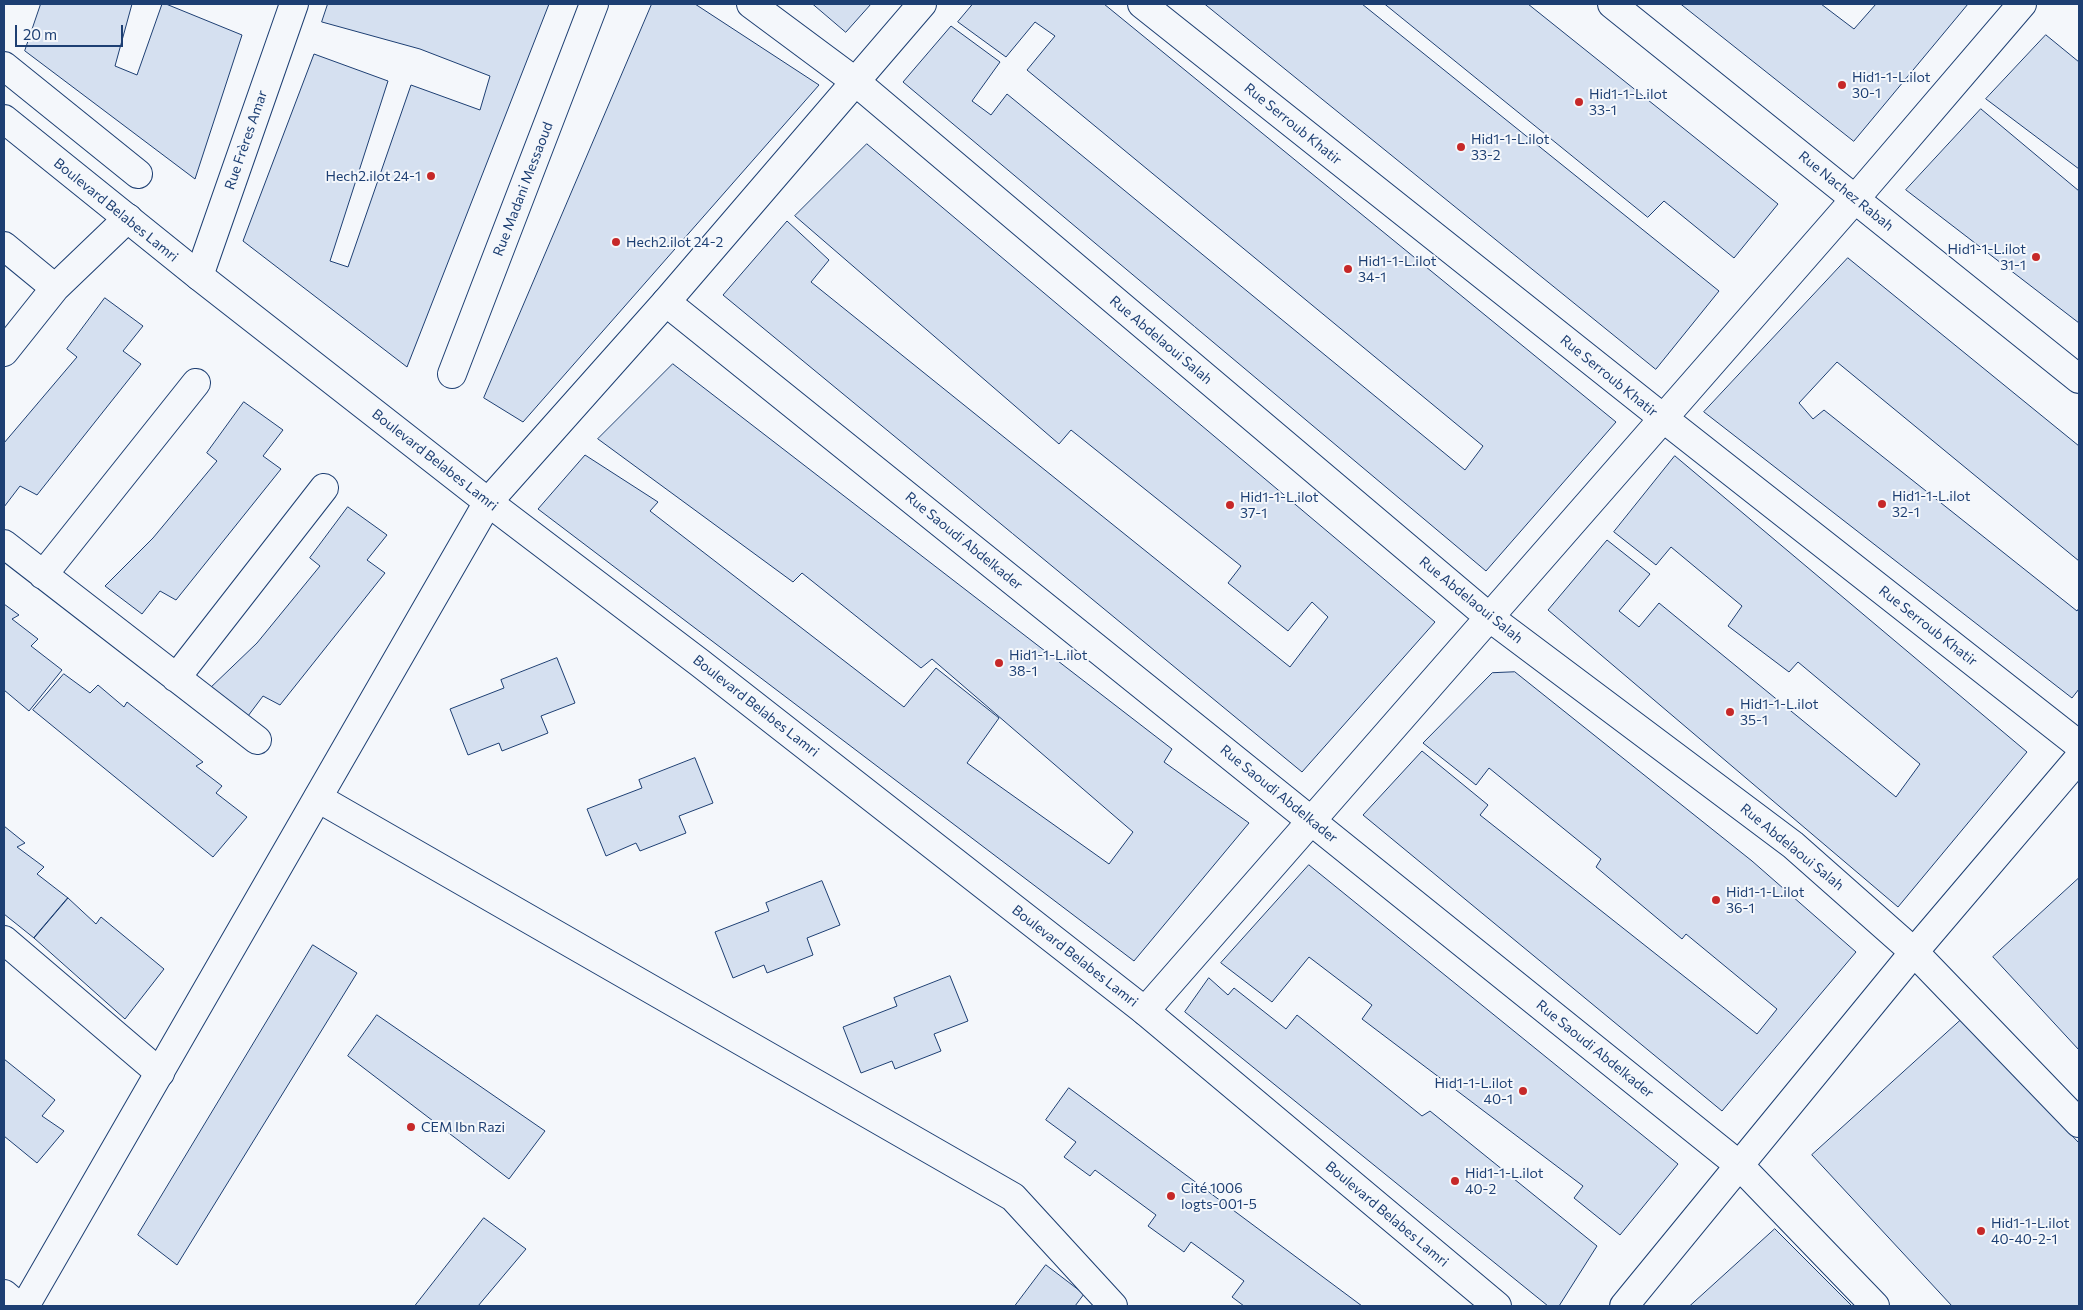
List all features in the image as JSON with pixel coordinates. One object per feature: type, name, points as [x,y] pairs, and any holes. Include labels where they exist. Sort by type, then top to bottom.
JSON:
[{"type":"street","name":"Rue Frères Amar","points":[[199,276],[294,4]]},
{"type":"street","name":"Rue Madani Messaoud","points":[[452,374],[594,4]]},
{"type":"street","name":"Rue Abdelaoui Salah","points":[[751,4],[856,82],[1489,617],[1793,845],[1914,952],[2079,1123]]},
{"type":"street","points":[[26,1306],[488,502],[666,302],[922,4]]},
{"type":"street","name":"Rue Serroub Khatir","points":[[1142,4],[1663,418],[2079,745]]},
{"type":"street","name":"Rue Nachez Rabah","points":[[1612,4],[2079,379]]},
{"type":"street","points":[[1145,1011],[1855,199],[2022,4]]},
{"type":"street","points":[[4,66],[138,174]]},
{"type":"street","name":"Boulevard Belabes Lamri","points":[[4,120],[199,276],[488,502],[700,663],[1145,1011],[1497,1306]]},
{"type":"street","points":[[4,352],[55,288],[128,218]]},
{"type":"street","points":[[4,246],[55,288]]},
{"type":"street","name":"Rue Saoudi Abdelkader","points":[[666,302],[1312,820],[1739,1166],[1875,1306]]},
{"type":"street","points":[[43,575],[196,383]]},
{"type":"street","points":[[176,678],[324,488]]},
{"type":"street","points":[[4,544],[257,740]]},
{"type":"street","points":[[1624,1306],[1914,952],[2079,758]]},
{"type":"street","points":[[318,798],[1013,1197],[1113,1306]]},
{"type":"street","points":[[4,940],[160,1073]]},
{"type":"street","points":[[4,1294],[18,1306]]},
{"type":"building","points":[[41,4],[132,4],[115,66],[137,75],[162,4],[242,35],[195,179],[25,51]]},
{"type":"building","name":"Hech2.ilot 24-1","points":[[328,4],[549,4],[407,367],[243,241],[314,54],[388,81],[330,261],[348,267],[411,85],[480,110],[490,76],[420,49],[322,22]]},
{"type":"building","name":"Hech2.ilot 24-2","points":[[652,4],[695,4],[819,85],[523,422],[484,398]]},
{"type":"building","points":[[813,4],[871,4],[846,32]]},
{"type":"building","name":"Hid1-1-L.ilot 34-1","points":[[973,4],[1104,4],[1616,422],[1486,571],[903,82],[951,26],[1000,62],[972,101],[991,115],[1007,94],[1465,470],[1483,446],[1027,70],[1055,36],[1035,22],[1006,57],[958,22]]},
{"type":"building","name":"Hid1-1-L.ilot 33-2","points":[[1205,4],[1362,4],[1719,291],[1656,369]]},
{"type":"building","name":"Hid1-1-L.ilot 33-1","points":[[1385,4],[1528,4],[1778,204],[1734,258],[1664,201],[1648,217]]},
{"type":"building","name":"Hid1-1-L.ilot 30-1","points":[[1681,4],[1821,4],[1854,29],[1876,4],[1968,4],[1854,141]]},
{"type":"building","points":[[2046,35],[2079,62],[2079,169],[1986,99]]},
{"type":"building","name":"Hid1-1-L.ilot 31-1","points":[[1981,109],[2079,191],[2079,323],[1906,190]]},
{"type":"building","name":"Hid1-1-L.ilot 37-1","points":[[867,144],[1435,622],[1302,772],[723,295],[787,221],[829,260],[811,282],[1290,667],[1328,617],[1312,602],[1288,631],[1228,583],[1241,566],[1071,430],[1059,444],[795,216]]},
{"type":"building","name":"Hid1-1-L.ilot 32-1","points":[[1848,258],[2079,446],[2079,561],[1837,362],[1799,403],[1813,419],[1824,410],[2077,611],[2079,608],[2079,689],[2072,698],[1704,412]]},
{"type":"building","points":[[105,298],[143,326],[123,351],[141,364],[37,495],[20,486],[4,507],[4,443],[77,357],[67,349]]},
{"type":"building","name":"Hid1-1-L.ilot 38-1","points":[[673,364],[1172,749],[1164,762],[1249,823],[1134,961],[538,509],[585,455],[658,502],[650,511],[904,707],[936,668],[999,718],[967,763],[1109,864],[1133,832],[932,659],[921,668],[802,573],[793,582],[598,439]]},
{"type":"building","points":[[244,402],[283,430],[263,456],[281,469],[176,600],[160,591],[142,614],[105,586],[153,538],[217,461],[207,453]]},
{"type":"building","name":"Hid1-1-L.ilot 35-1","points":[[1675,456],[2027,752],[1898,907],[1548,610],[1607,540],[1650,574],[1619,611],[1639,627],[1659,603],[1896,797],[1920,764],[1798,662],[1789,672],[1728,626],[1742,606],[1671,547],[1656,565],[1614,532]]},
{"type":"building","points":[[348,507],[387,535],[367,560],[385,573],[280,705],[263,696],[245,720],[208,690],[257,643],[320,566],[310,558]]},
{"type":"building","points":[[4,604],[19,615],[12,619],[38,639],[31,646],[62,670],[29,711],[4,690]]},
{"type":"building","points":[[557,658],[575,703],[541,716],[548,733],[502,751],[499,743],[468,755],[450,709],[504,688],[501,680]]},
{"type":"building","name":"Hid1-1-L.ilot 36-1","points":[[1515,672],[1752,861],[1856,952],[1722,1111],[1363,815],[1422,751],[1488,805],[1480,815],[1757,1034],[1777,1009],[1686,934],[1682,939],[1596,867],[1601,859],[1489,768],[1476,785],[1423,743],[1492,673]]},
{"type":"building","points":[[64,674],[90,693],[98,685],[124,707],[127,702],[203,762],[196,766],[222,786],[216,793],[247,817],[213,857],[33,710]]},
{"type":"building","points":[[695,758],[713,803],[679,816],[686,833],[640,851],[636,843],[606,856],[587,809],[642,788],[639,780]]},
{"type":"building","points":[[4,826],[25,843],[17,847],[44,867],[37,874],[68,898],[34,938],[4,914]]},
{"type":"building","name":"Hid1-1-L.ilot 40-1","points":[[1309,865],[1678,1164],[1620,1235],[1574,1198],[1583,1186],[1362,1019],[1372,1005],[1309,957],[1272,1002],[1221,963]]},
{"type":"building","points":[[2079,878],[2079,1050],[1993,957]]},
{"type":"building","points":[[822,881],[840,925],[807,938],[813,955],[767,973],[764,965],[733,978],[715,932],[769,911],[766,903]]},
{"type":"building","points":[[68,898],[96,924],[101,917],[164,969],[125,1019],[34,938]]},
{"type":"building","points":[[313,945],[357,973],[177,1265],[138,1235]]},
{"type":"building","points":[[950,976],[968,1021],[934,1034],[941,1051],[895,1069],[892,1061],[861,1073],[843,1027],[897,1006],[894,998]]},
{"type":"building","name":"Hid1-1-L.ilot 40-2","points":[[1209,978],[1228,995],[1234,988],[1286,1029],[1297,1015],[1422,1116],[1430,1111],[1597,1246],[1559,1306],[1548,1306],[1185,1012]]},
{"type":"building","points":[[377,1015],[545,1131],[509,1179],[348,1056]]},
{"type":"building","name":"Hid1-1-L.ilot 40-40-2-1","points":[[1961,1020],[2079,1143],[2079,1306],[1952,1306],[1812,1155]]},
{"type":"building","points":[[4,1059],[55,1100],[42,1116],[64,1131],[37,1163],[4,1136]]},
{"type":"building","name":"Cité 1006 logts-001-5","points":[[1069,1088],[1362,1306],[1244,1306],[1232,1297],[1244,1281],[1191,1242],[1184,1252],[1148,1226],[1156,1215],[1095,1170],[1090,1176],[1064,1157],[1076,1142],[1046,1120]]},
{"type":"building","points":[[484,1218],[526,1249],[478,1306],[415,1306]]},
{"type":"building","points":[[1775,1229],[1852,1306],[1690,1306]]},
{"type":"building","points":[[1046,1265],[1084,1294],[1075,1306],[1015,1306]]},
{"type":"place","name":"Hid1-1-L.ilot 30-1","points":[[1842,85]]},
{"type":"place","name":"Hid1-1-L.ilot 33-1","points":[[1579,102]]},
{"type":"place","name":"Hid1-1-L.ilot 33-2","points":[[1461,147]]},
{"type":"place","name":"Hech2.ilot 24-1","points":[[431,176]]},
{"type":"place","name":"Hech2.ilot 24-2","points":[[616,242]]},
{"type":"place","name":"Hid1-1-L.ilot 31-1","points":[[2036,257]]},
{"type":"place","name":"Hid1-1-L.ilot 34-1","points":[[1348,269]]},
{"type":"place","name":"Hid1-1-L.ilot 32-1","points":[[1882,504]]},
{"type":"place","name":"Hid1-1-L.ilot 37-1","points":[[1230,505]]},
{"type":"place","name":"Hid1-1-L.ilot 38-1","points":[[999,663]]},
{"type":"place","name":"Hid1-1-L.ilot 35-1","points":[[1730,712]]},
{"type":"place","name":"Hid1-1-L.ilot 36-1","points":[[1716,900]]},
{"type":"place","name":"Hid1-1-L.ilot 40-1","points":[[1523,1091]]},
{"type":"place","name":"CEM Ibn Razi","points":[[411,1127]]},
{"type":"place","name":"Hid1-1-L.ilot 40-2","points":[[1455,1181]]},
{"type":"place","name":"Cité 1006 logts-001-5","points":[[1171,1196]]},
{"type":"place","name":"Hid1-1-L.ilot 40-40-2-1","points":[[1981,1231]]}]
